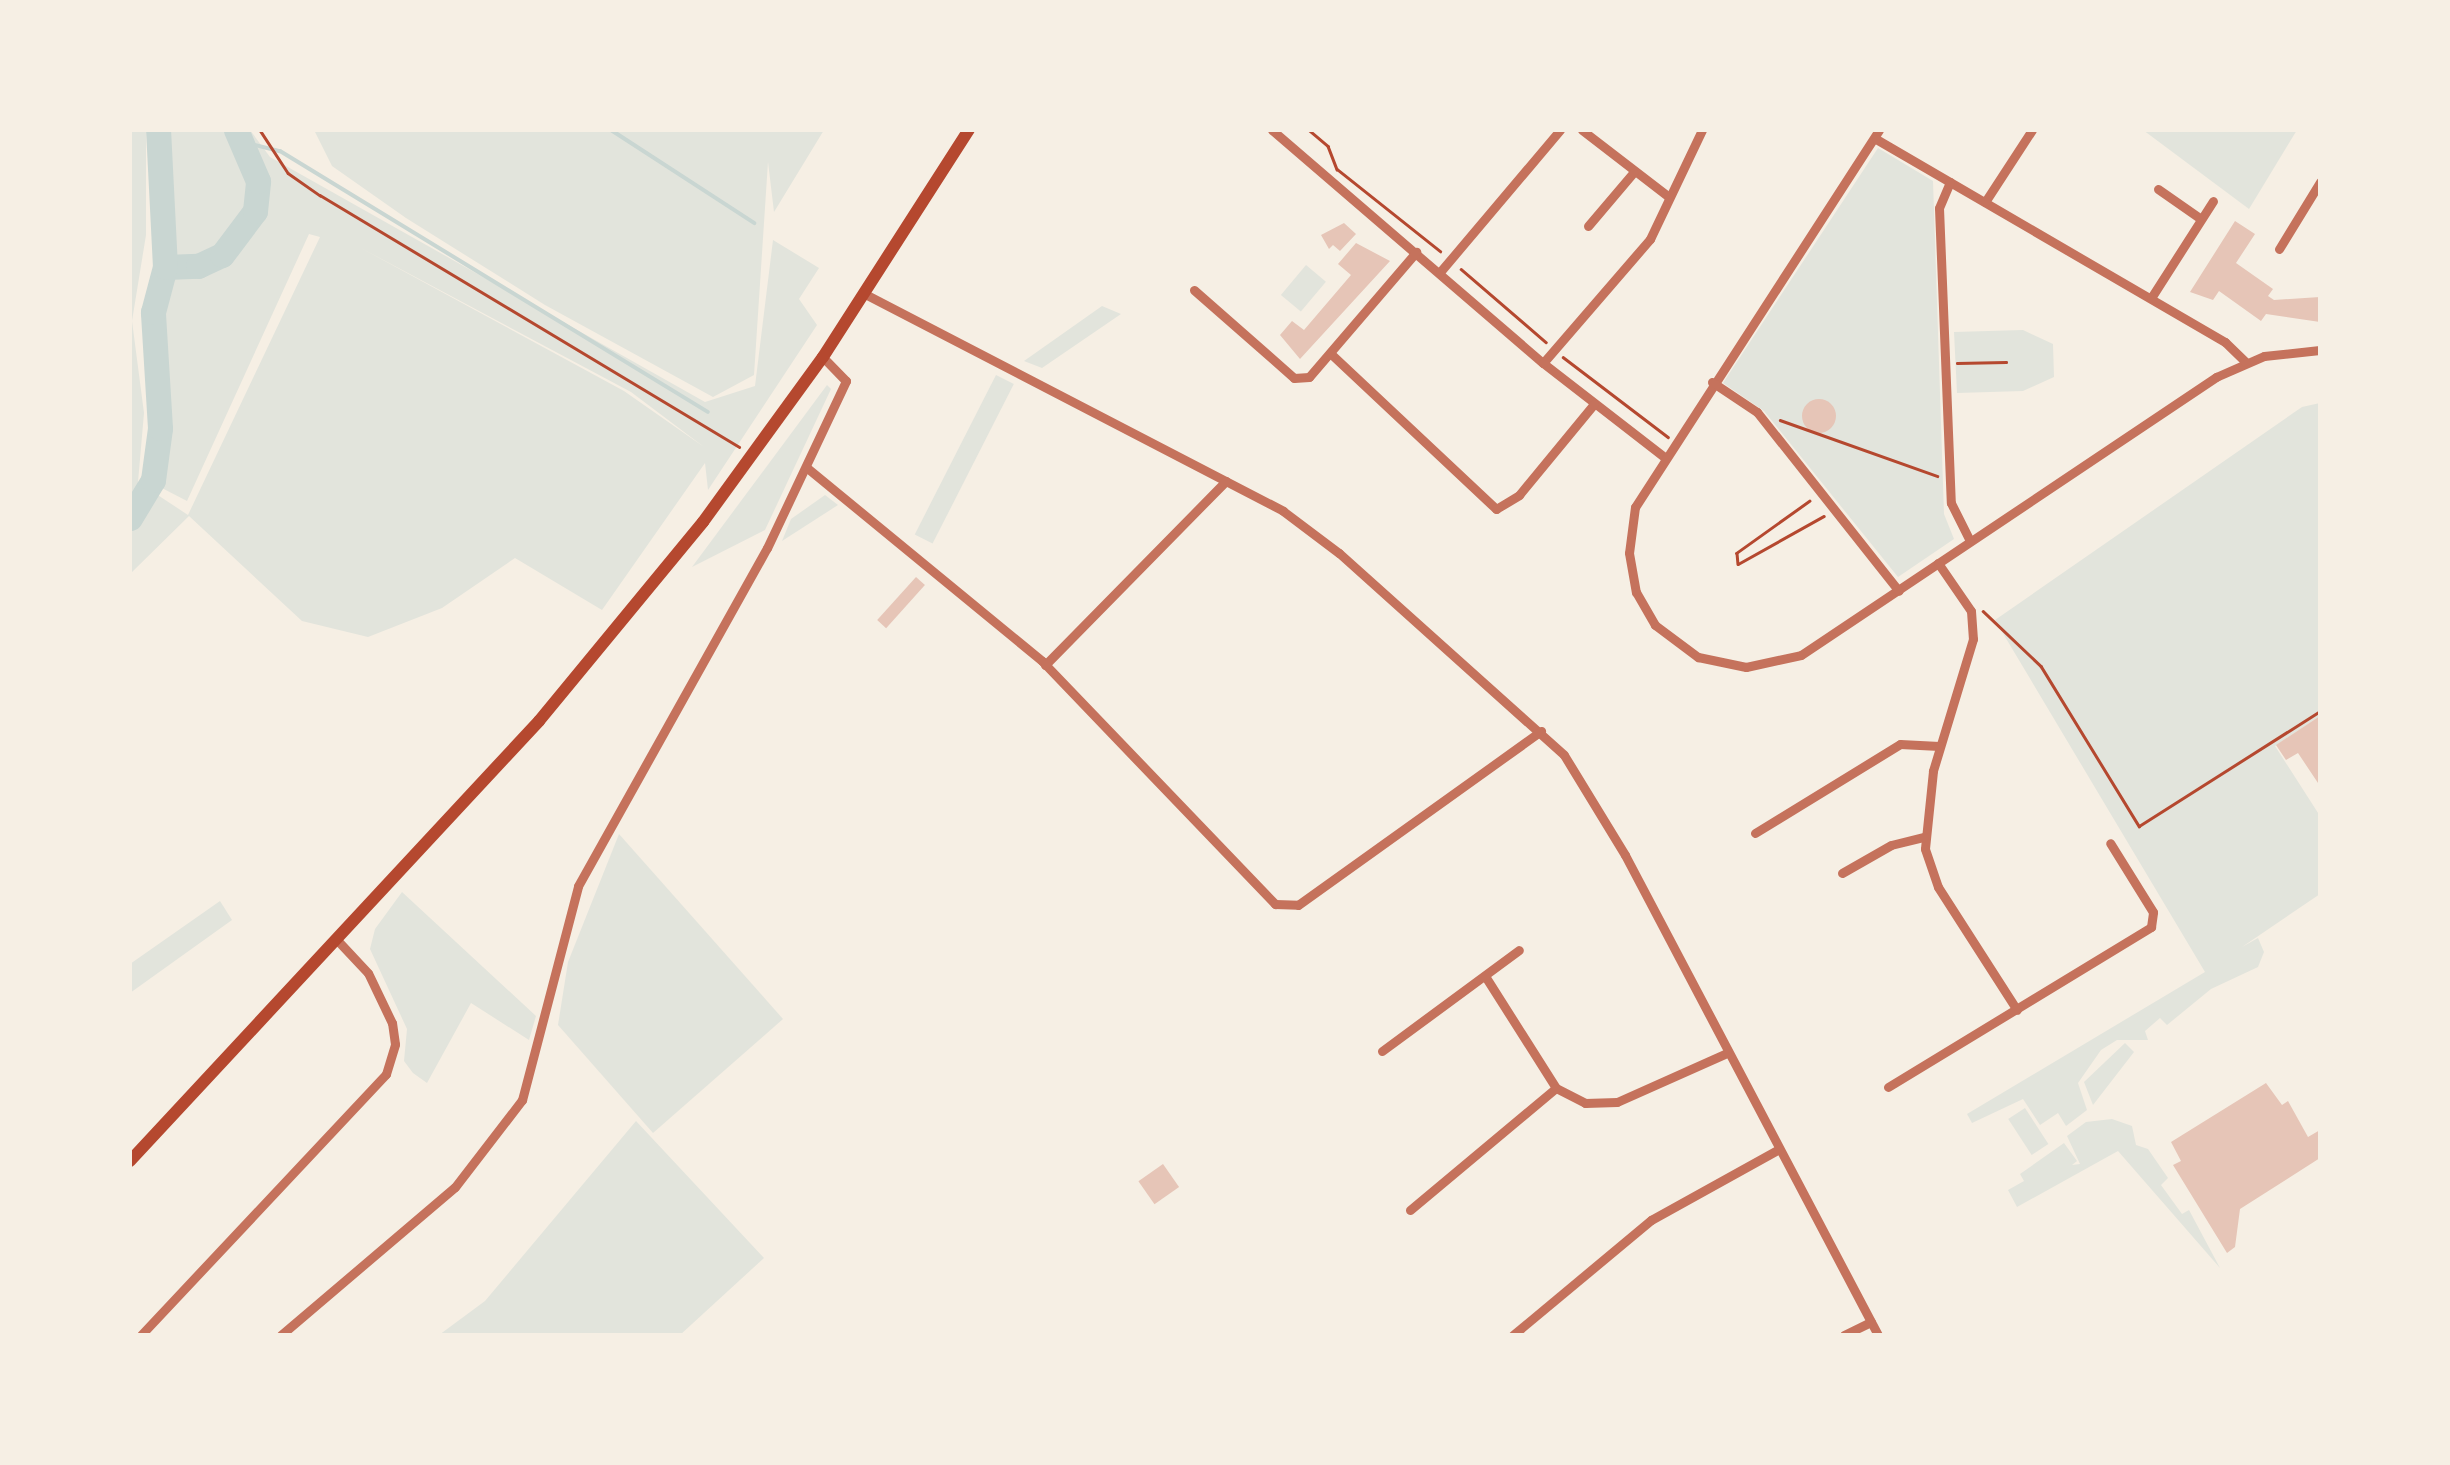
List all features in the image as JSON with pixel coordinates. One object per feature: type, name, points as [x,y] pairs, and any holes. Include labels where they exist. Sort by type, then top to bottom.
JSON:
[{"type":"main road","points":[[130,1161],[539,721],[752,456],[865,294],[969,130]]},
{"type":"street","points":[[1272,130],[1543,363],[1663,456]]},
{"type":"street","points":[[1440,272],[1560,130]]},
{"type":"street","points":[[1582,130],[1632,173],[1669,197]]},
{"type":"street","points":[[1543,363],[1650,239],[1702,130]]},
{"type":"street","points":[[1985,202],[2032,130]]},
{"type":"street","points":[[2246,362],[2151,298],[1950,182],[1878,135],[1663,456],[1635,507],[1630,566],[1647,614],[1684,650],[1721,665],[1773,665],[1815,648],[1970,541],[2246,362],[2320,350]]},
{"type":"street","points":[[1588,226],[1632,173]]},
{"type":"street","points":[[1950,182],[1939,208],[1951,503],[1970,541]]},
{"type":"street","points":[[2279,249],[2320,182]]},
{"type":"street","points":[[2158,190],[2201,219]]},
{"type":"street","points":[[2151,298],[2213,201]]},
{"type":"street","points":[[1194,290],[1294,378],[1309,377],[1416,252]]},
{"type":"street","points":[[865,294],[1283,511],[1339,553],[1541,731],[1575,768],[1598,808],[1878,1335]]},
{"type":"street","points":[[1330,353],[1496,509],[1509,506],[1594,404]]},
{"type":"street","points":[[281,1335],[455,1187],[522,1100],[578,886],[806,467],[846,381],[822,357]]},
{"type":"street","points":[[1712,382],[1756,412],[1898,591]]},
{"type":"street","points":[[806,467],[1045,665],[1265,896],[1290,908],[1541,731]]},
{"type":"street","points":[[1045,665],[1226,481]]},
{"type":"street","points":[[1938,564],[1970,611],[1974,628],[1968,666],[1940,746],[1924,837],[1938,886],[2017,1010]]},
{"type":"street","points":[[1755,833],[1900,744],[1940,746]]},
{"type":"street","points":[[1842,873],[1891,845],[1924,837]]},
{"type":"street","points":[[1888,1087],[2151,927],[2153,912],[2110,843]]},
{"type":"street","points":[[141,1335],[386,1074],[393,1059],[392,1023],[368,972],[337,940]]},
{"type":"street","points":[[1382,1051],[1520,950]]},
{"type":"street","points":[[1485,976],[1556,1088],[1585,1103],[1617,1102],[1727,1053]]},
{"type":"street","points":[[1410,1210],[1556,1088]]},
{"type":"street","points":[[1514,1335],[1651,1220],[1779,1149]]},
{"type":"street","points":[[1844,1335],[1871,1322]]},
{"type":"path","points":[[260,130],[278,158],[320,195],[752,456]]},
{"type":"path","points":[[1309,130],[1328,146],[1337,169],[1555,350],[1674,440]]},
{"type":"path","points":[[1945,363],[2006,362]]},
{"type":"path","points":[[1774,418],[1946,480]]},
{"type":"path","points":[[1821,494],[1737,553],[1738,564],[1834,510]]},
{"type":"path","points":[[1980,606],[2040,666],[2139,826],[2320,712]]},
{"type":"shaded area","points":[[130,130],[146,130],[146,235],[132,321],[144,413],[138,482],[188,515],[320,237],[309,234],[187,501],[158,486],[169,400],[158,316],[170,282],[170,130],[250,130],[270,157],[705,402],[755,386],[773,240],[819,268],[799,299],[817,325],[708,490],[705,463],[602,610],[515,558],[442,608],[368,637],[302,621],[189,516],[130,574]],"holes":[[[359,247],[631,392],[704,447],[624,391]]]},
{"type":"shaded area","points":[[314,130],[824,130],[774,212],[768,162],[754,375],[713,397],[545,305],[406,218],[332,166]]},
{"type":"shaded area","points":[[2143,130],[2297,130],[2249,209]]},
{"type":"shaded area","points":[[1878,148],[1933,181],[1944,514],[1954,539],[1898,577],[1764,411],[1723,383]]},
{"type":"shaded area","points":[[1306,265],[1326,282],[1301,312],[1281,295]]},
{"type":"shaded area","points":[[1102,306],[1121,314],[1042,368],[1024,361]]},
{"type":"shaded area","points":[[2023,330],[2053,344],[2054,377],[2023,391],[1957,393],[1954,332]]},
{"type":"shaded area","points":[[996,375],[1014,384],[933,544],[915,534]]},
{"type":"shaded area","points":[[827,385],[831,389],[765,530],[692,567]]},
{"type":"shaded area","points":[[2320,403],[2320,716],[2275,746],[2320,816],[2320,894],[2242,947],[2258,938],[2264,952],[2258,967],[2211,989],[2167,1025],[2160,1018],[2145,1031],[2148,1040],[2117,1040],[2101,1050],[2078,1083],[2087,1110],[2066,1126],[2058,1113],[2040,1125],[2023,1099],[1972,1123],[1967,1114],[2205,972],[1995,620],[2302,407]]},
{"type":"shaded area","points":[[825,495],[838,505],[782,541],[791,519]]},
{"type":"shaded area","points":[[619,834],[783,1019],[653,1133],[558,1025],[568,962]]},
{"type":"shaded area","points":[[402,892],[536,1016],[529,1040],[471,1003],[427,1083],[413,1073],[404,1061],[407,1029],[370,949],[375,929]]},
{"type":"shaded area","points":[[220,901],[232,920],[130,993],[130,964]]},
{"type":"shaded area","points":[[2125,1043],[2134,1052],[2093,1105],[2084,1082]]},
{"type":"shaded area","points":[[2025,1108],[2048,1144],[2032,1155],[2008,1119]]},
{"type":"shaded area","points":[[2112,1119],[2132,1126],[2136,1145],[2148,1149],[2168,1178],[2161,1185],[2182,1214],[2189,1210],[2220,1268],[2118,1151],[2017,1207],[2008,1190],[2024,1181],[2020,1174],[2064,1143],[2077,1161],[2072,1165],[2080,1164],[2067,1136],[2086,1122]]},
{"type":"shaded area","points":[[636,1121],[764,1258],[680,1335],[439,1335],[485,1301]]},
{"type":"building","points":[[2235,221],[2255,234],[2236,263],[2273,289],[2268,296],[2274,300],[2320,297],[2320,322],[2266,314],[2261,321],[2219,291],[2213,300],[2190,292]]},
{"type":"building","points":[[1344,223],[1356,234],[1340,251],[1333,245],[1329,249],[1321,235]]},
{"type":"building","points":[[1356,243],[1390,261],[1300,359],[1280,335],[1292,321],[1304,330],[1351,275],[1338,264]]},
{"type":"building","points":[[1819,399],[1831,404],[1836,416],[1831,428],[1819,433],[1807,428],[1802,416],[1807,404]]},
{"type":"building","points":[[916,577],[925,585],[886,628],[877,620]]},
{"type":"building","points":[[2320,716],[2320,786],[2298,753],[2286,760],[2276,745]]},
{"type":"building","points":[[2266,1083],[2282,1105],[2288,1101],[2308,1137],[2320,1130],[2320,1158],[2240,1209],[2235,1247],[2227,1253],[2173,1165],[2181,1161],[2171,1142]]},
{"type":"building","points":[[1163,1164],[1179,1187],[1154,1204],[1138,1181]]},
{"type":"waterway","points":[[130,518],[153,480],[160,428],[153,312],[165,267],[158,130]]},
{"type":"waterway","points":[[165,267],[198,266],[222,255],[255,211],[258,181],[236,130]]},
{"type":"waterway","points":[[611,130],[754,223]]},
{"type":"waterway","points":[[243,142],[280,151],[708,412]]}]
